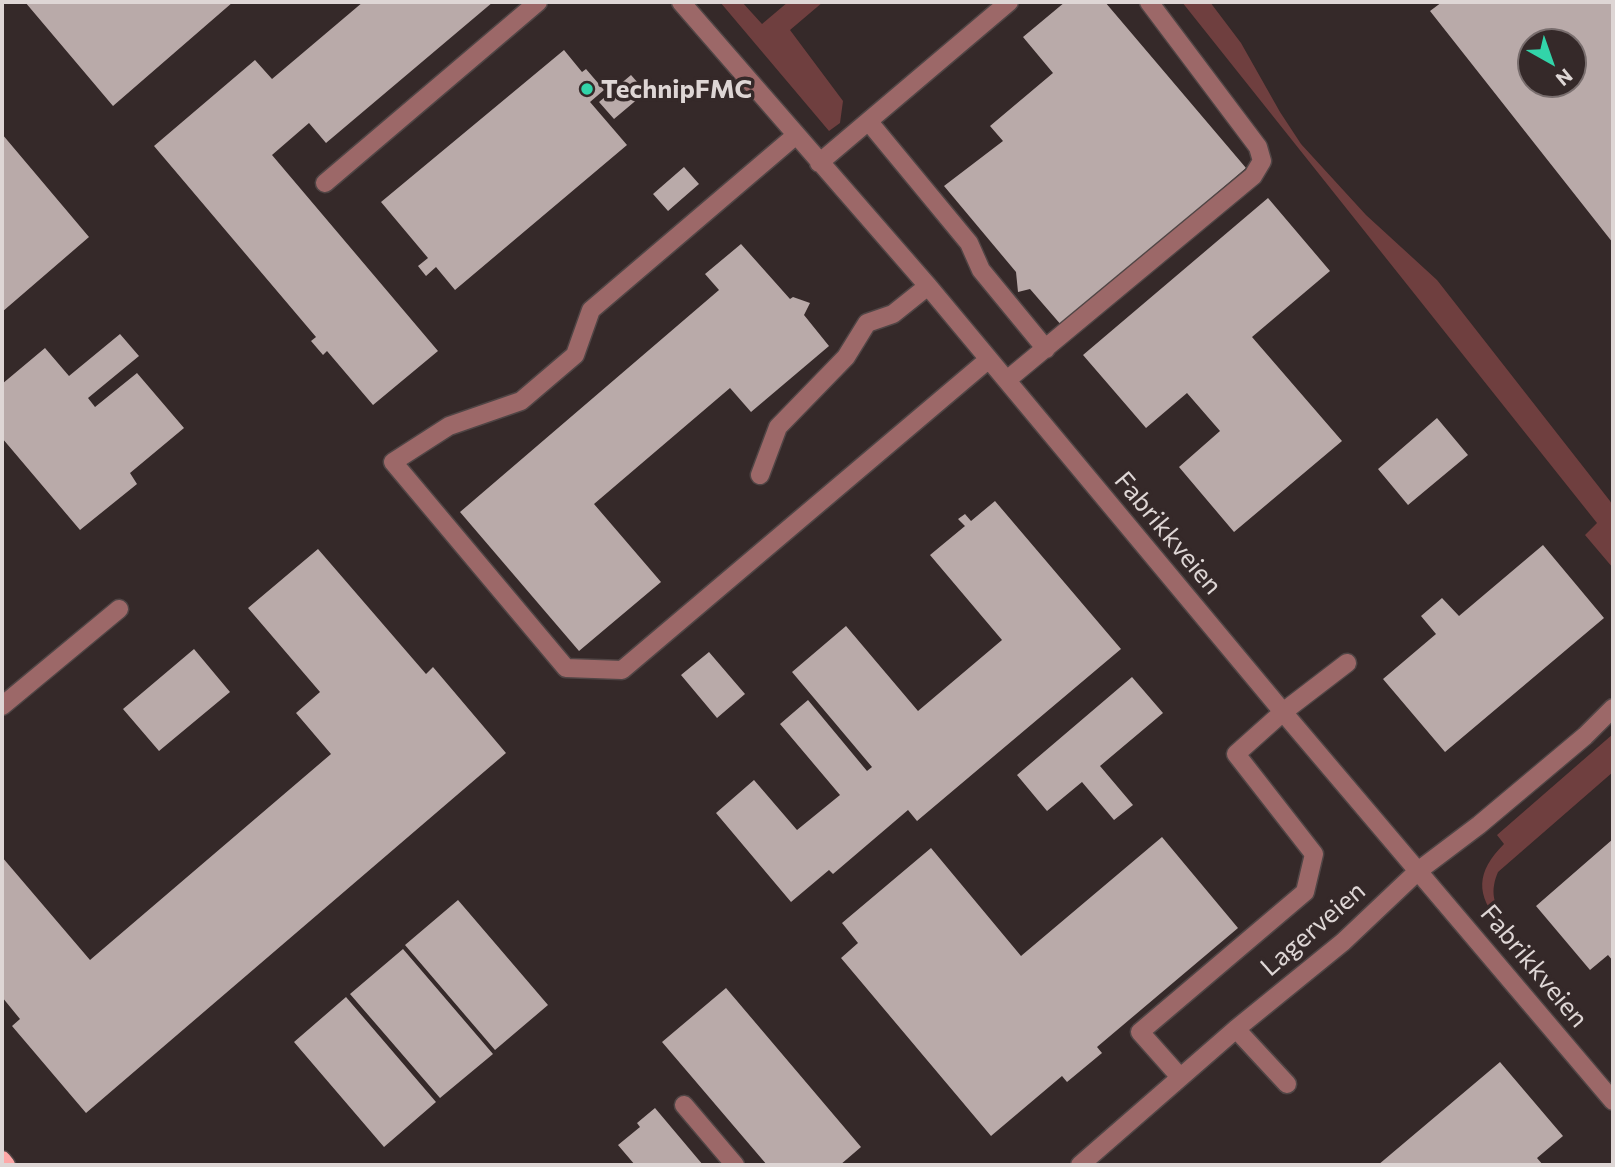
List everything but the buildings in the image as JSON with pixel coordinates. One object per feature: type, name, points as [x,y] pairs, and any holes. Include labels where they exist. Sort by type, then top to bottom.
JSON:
[{"type":"main road","points":[[2,1160],[6,1165]]},
{"type":"street","points":[[325,183],[538,2]]},
{"type":"street","name":"Fabrikkveien","points":[[681,2],[794,136],[928,286],[1283,712],[1613,1101]]},
{"type":"street","points":[[819,163],[1009,2]]},
{"type":"street","points":[[1007,380],[1253,177],[1262,161],[1258,147],[1149,2]]},
{"type":"street","points":[[869,122],[969,243],[981,270],[1046,349]]},
{"type":"street","points":[[794,136],[591,310],[575,355],[521,401],[449,426],[393,462],[566,668],[622,670],[989,359]]},
{"type":"street","points":[[760,475],[778,427],[846,356],[867,323],[892,314],[928,286]]},
{"type":"street","points":[[2,706],[119,609]]},
{"type":"street","points":[[1180,1077],[1140,1032],[1305,892],[1314,854],[1236,754],[1283,712],[1346,663]]},
{"type":"street","name":"Lagerveien","points":[[1080,1165],[1236,1029],[1343,942],[1418,870],[1479,825],[1585,736],[1613,708]]},
{"type":"street","name":"Lagerveien","points":[[1585,736],[1613,719]]},
{"type":"street","points":[[1236,1029],[1287,1084]]},
{"type":"street","points":[[684,1105],[735,1165]]},
{"type":"shaded area","points":[[720,2],[742,2],[762,24],[788,2],[823,2],[790,30],[843,101],[840,123],[829,131]]},
{"type":"shaded area","points":[[1182,2],[1210,2],[1241,43],[1301,144],[1366,215],[1437,280],[1610,501],[1613,506],[1613,568],[1585,535],[1597,523]]},
{"type":"shaded area","points":[[1613,734],[1613,772],[1498,872],[1494,891],[1495,903],[1505,920],[1501,924],[1487,903],[1482,884],[1488,864],[1504,844],[1497,835]]},
{"type":"place","name":"TechnipFMC","points":[[587,89]]}]
